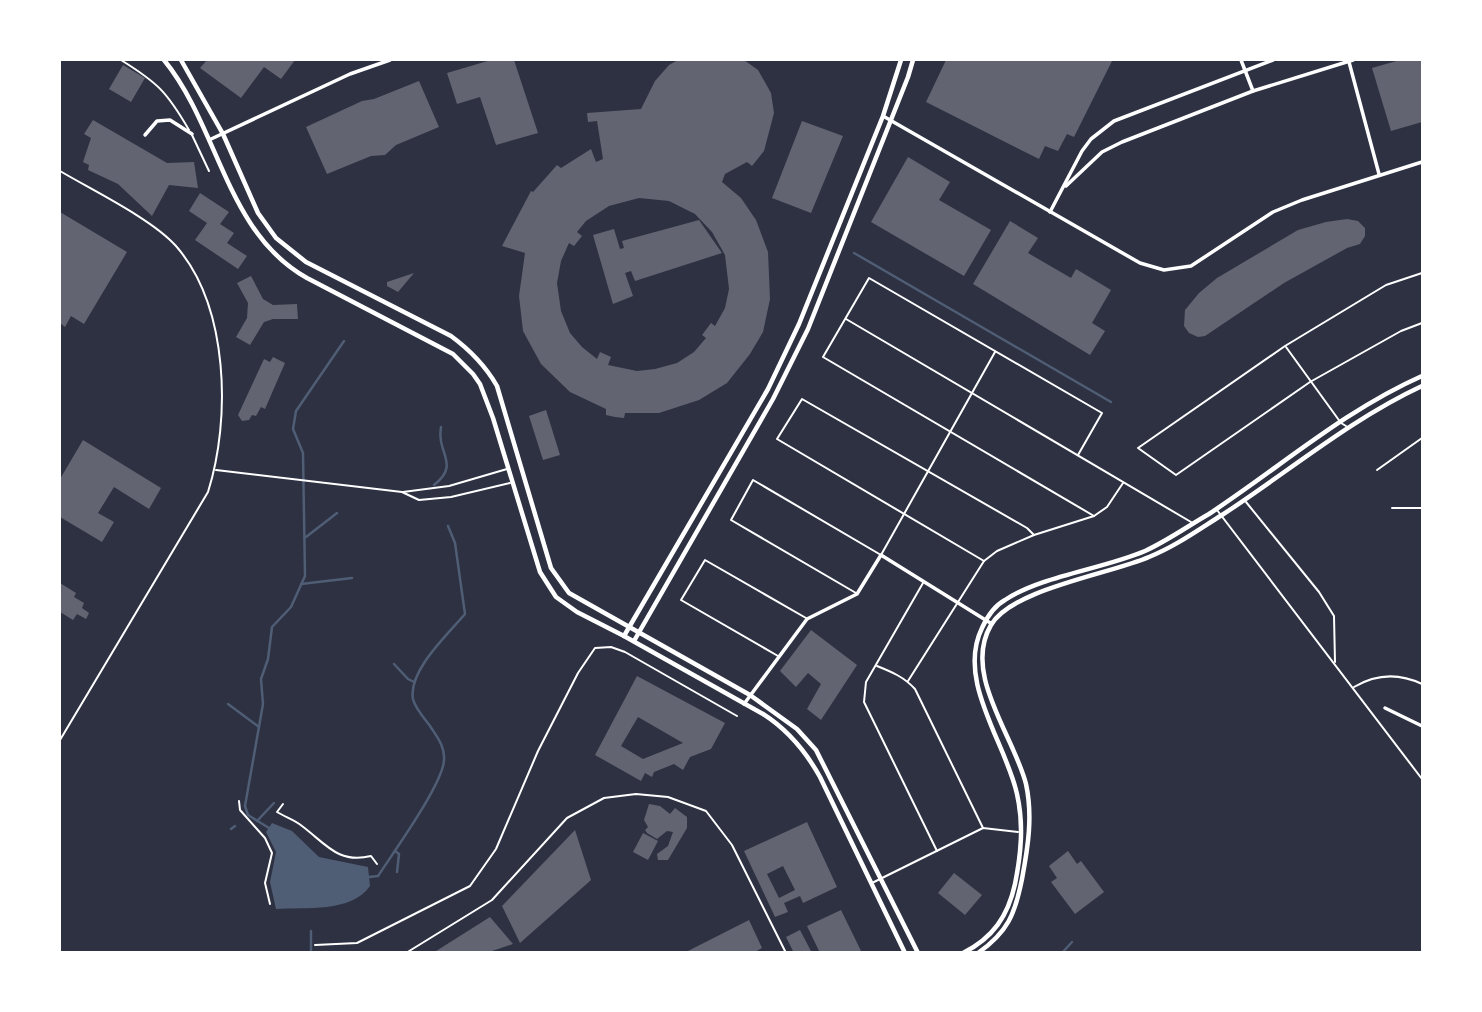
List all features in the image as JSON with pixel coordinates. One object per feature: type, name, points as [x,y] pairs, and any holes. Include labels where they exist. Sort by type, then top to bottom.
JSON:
[{"type":"street","points":[[164,60],[186,93],[251,224],[275,256],[289,268],[437,345],[459,359],[473,374],[485,396],[536,559],[547,585],[564,604],[779,724],[810,759],[905,953]]},
{"type":"street","points":[[171,68],[180,60],[223,134],[258,213],[290,252],[451,336],[483,364],[497,386],[551,568],[569,593],[750,695],[797,729],[816,750],[918,953]]},
{"type":"street","points":[[209,140],[350,74],[390,60]]},
{"type":"street","points":[[624,636],[768,388],[799,324],[883,116],[901,60]]},
{"type":"street","points":[[634,641],[779,388],[808,329],[913,60]]},
{"type":"street","points":[[1241,60],[1253,91]]},
{"type":"street","points":[[1050,212],[1091,139],[1114,121],[1273,60]]},
{"type":"street","points":[[1066,186],[1102,152],[1253,91],[1350,60],[1379,174]]},
{"type":"street","points":[[883,116],[1140,263],[1164,270],[1191,266],[1273,212],[1379,174],[1423,162]]},
{"type":"street","points":[[145,135],[157,121],[170,120],[191,134]]},
{"type":"street","points":[[963,953],[979,945],[995,929],[1007,909],[1013,893],[1022,832],[1017,795],[1007,759],[978,690],[975,674],[976,642],[986,619],[1003,600],[1024,589],[1145,551],[1239,494],[1341,423],[1423,376]]},
{"type":"street","points":[[978,953],[1002,934],[1012,919],[1030,833],[1025,782],[986,684],[982,660],[992,624],[1007,608],[1024,598],[1130,565],[1176,545],[1350,428],[1423,386]]},
{"type":"street","points":[[744,704],[807,619],[856,594],[881,555],[992,624]]},
{"type":"street","points":[[1385,708],[1423,726]]},
{"type":"street","points":[[995,929],[1002,934]]},
{"type":"lane","points":[[121,60],[153,80],[172,100],[209,171]]},
{"type":"lane","points":[[60,171],[155,229],[175,246],[197,280],[220,352],[223,379],[215,470],[208,492],[60,740]]},
{"type":"lane","points":[[1423,273],[1386,285],[1285,346],[1138,448],[1176,475],[1310,382],[1401,331],[1423,323]]},
{"type":"lane","points":[[1077,455],[1102,414],[869,278],[823,357],[1094,516]]},
{"type":"lane","points":[[845,318],[1201,528]]},
{"type":"lane","points":[[1285,346],[1341,423],[1350,428]]},
{"type":"lane","points":[[856,594],[731,520],[753,480],[881,555],[996,351]]},
{"type":"lane","points":[[984,561],[777,439],[802,399],[1027,528],[1034,535]]},
{"type":"lane","points":[[1377,470],[1423,438]]},
{"type":"lane","points":[[402,492],[416,488],[449,486],[508,469]]},
{"type":"lane","points":[[215,470],[402,492],[419,500],[451,497],[513,482]]},
{"type":"lane","points":[[908,681],[984,561],[997,551],[1034,535],[1094,516],[1107,507],[1123,482]]},
{"type":"lane","points":[[1239,494],[1319,592],[1335,616],[1335,663]]},
{"type":"lane","points":[[1392,508],[1423,508]]},
{"type":"lane","points":[[1216,509],[1423,779]]},
{"type":"lane","points":[[778,657],[681,600],[705,560],[807,619]]},
{"type":"lane","points":[[924,581],[866,682],[864,702],[937,851]]},
{"type":"lane","points":[[315,945],[357,943],[470,886],[495,849],[538,751],[578,673],[596,648],[611,647],[625,652],[737,716]]},
{"type":"lane","points":[[876,666],[895,673],[915,689],[983,828]]},
{"type":"lane","points":[[1352,688],[1378,676],[1423,684]]},
{"type":"lane","points":[[406,953],[492,900],[567,818],[604,798],[636,794],[675,799],[706,811],[732,845],[786,953]]},
{"type":"lane","points":[[872,884],[983,828],[1030,833]]},
{"type":"path","points":[[239,802],[240,810],[265,838],[272,853],[265,883],[270,904]]},
{"type":"path","points":[[283,804],[277,812],[301,825],[326,848],[359,859],[371,856],[377,864]]},
{"type":"water","points":[[272,823],[292,831],[319,857],[368,867],[370,886],[362,895],[340,905],[276,909],[270,882],[276,852],[266,832]]},
{"type":"building","points":[[207,60],[295,60],[281,79],[264,67],[241,98],[200,68]]},
{"type":"building","points":[[491,60],[514,60],[538,133],[496,145],[480,97],[457,104],[447,73]]},
{"type":"building","points":[[678,60],[744,60],[758,70],[771,93],[774,113],[764,151],[752,166],[747,162],[725,174],[722,182],[741,198],[756,220],[768,252],[770,299],[763,332],[727,383],[699,400],[659,413],[625,413],[624,418],[615,417],[606,415],[606,409],[570,392],[541,364],[523,331],[519,296],[525,253],[502,246],[531,191],[533,192],[557,165],[561,168],[591,149],[596,162],[603,159],[597,121],[588,122],[587,113],[641,109],[655,81],[669,65]],"holes":[[[639,198],[669,201],[695,214],[712,232],[725,255],[729,289],[725,308],[715,326],[711,323],[702,335],[706,338],[694,352],[677,363],[637,371],[608,365],[611,357],[600,352],[597,359],[570,333],[561,311],[557,283],[561,261],[569,243],[574,246],[582,236],[577,232],[586,221],[609,206]]]},
{"type":"building","points":[[946,60],[1112,61],[1074,137],[1067,134],[1058,151],[1045,146],[1039,159],[926,102]]},
{"type":"building","points":[[1400,60],[1422,60],[1422,122],[1391,131],[1372,68]]},
{"type":"building","points":[[123,65],[145,78],[131,102],[109,89]]},
{"type":"building","points":[[419,81],[439,127],[396,145],[385,155],[371,156],[327,174],[306,127],[362,101]]},
{"type":"building","points":[[93,120],[167,163],[194,162],[198,188],[169,185],[152,216],[118,184],[88,170],[89,165],[83,162],[91,138],[84,134]]},
{"type":"building","points":[[802,121],[843,136],[811,213],[772,198]]},
{"type":"building","points":[[908,157],[950,182],[939,200],[991,230],[964,276],[871,222]]},
{"type":"building","points":[[200,193],[229,212],[220,224],[234,233],[227,243],[247,256],[238,269],[195,240],[207,223],[189,211]]},
{"type":"building","points":[[60,212],[127,252],[84,324],[71,316],[65,327],[60,323]]},
{"type":"building","points":[[1347,219],[1358,221],[1365,228],[1365,236],[1360,244],[1347,248],[1284,283],[1205,336],[1198,337],[1189,333],[1184,326],[1185,310],[1199,293],[1217,278],[1298,230]]},
{"type":"building","points":[[699,220],[722,253],[635,281],[631,271],[625,273],[633,296],[613,304],[593,235],[614,229],[620,249],[624,248],[622,241]]},
{"type":"building","points":[[1010,221],[1038,238],[1028,253],[1071,278],[1076,269],[1111,290],[1092,323],[1105,331],[1090,355],[973,284]]},
{"type":"building","points":[[414,273],[398,292],[387,286],[387,282]]},
{"type":"building","points":[[251,276],[263,299],[273,305],[297,304],[298,319],[273,319],[264,322],[250,345],[236,337],[247,318],[248,303],[237,283]]},
{"type":"building","points":[[273,357],[285,363],[265,409],[261,407],[256,416],[252,415],[249,420],[242,421],[238,415],[264,359],[270,362]]},
{"type":"building","points":[[546,410],[560,455],[543,460],[529,416]]},
{"type":"building","points":[[83,440],[161,488],[149,509],[114,487],[98,513],[114,522],[102,542],[60,517],[60,479]]},
{"type":"building","points":[[60,583],[76,593],[74,597],[84,603],[82,608],[89,613],[86,619],[77,614],[73,620],[60,612]]},
{"type":"building","points":[[811,630],[857,665],[821,720],[807,709],[821,684],[808,673],[796,687],[780,671]]},
{"type":"building","points":[[637,676],[725,723],[711,749],[690,757],[683,770],[674,764],[654,772],[652,777],[645,773],[641,781],[595,755]],"holes":[[[638,717],[683,743],[643,759],[621,746]]]},
{"type":"building","points":[[649,804],[660,806],[670,814],[675,808],[687,817],[687,828],[668,860],[658,860],[657,854],[668,846],[673,832],[667,831],[657,839],[647,833],[645,830],[648,827],[644,820]]},
{"type":"building","points":[[807,822],[837,887],[803,903],[800,896],[784,903],[788,912],[775,917],[744,851]],"holes":[[[783,866],[795,890],[779,898],[767,874]]]},
{"type":"building","points":[[575,830],[591,880],[520,943],[502,906]]},
{"type":"building","points":[[643,833],[658,841],[648,860],[633,852]]},
{"type":"building","points":[[1068,851],[1077,864],[1081,861],[1104,892],[1075,914],[1051,882],[1057,878],[1049,866]]},
{"type":"building","points":[[954,873],[982,895],[965,915],[938,893]]},
{"type":"building","points":[[841,910],[862,953],[820,953],[807,926]]},
{"type":"building","points":[[490,917],[513,944],[486,953],[433,953]]},
{"type":"building","points":[[749,920],[762,948],[753,953],[684,953]]},
{"type":"building","points":[[800,930],[812,953],[794,953],[786,937]]},
{"type":"waterway","points":[[854,253],[1111,402]]},
{"type":"waterway","points":[[269,828],[248,815],[245,806],[263,704],[261,679],[268,659],[272,627],[291,607],[305,576],[303,453],[293,429],[296,411],[344,341]]},
{"type":"waterway","points":[[434,485],[442,478],[447,464],[440,436],[441,427]]},
{"type":"waterway","points":[[306,537],[337,513]]},
{"type":"waterway","points":[[369,877],[378,876],[416,818],[435,785],[444,760],[440,742],[414,702],[413,688],[416,677],[430,654],[465,614],[455,543],[448,526]]},
{"type":"waterway","points":[[301,584],[352,578]]},
{"type":"waterway","points":[[394,664],[414,682]]},
{"type":"waterway","points":[[228,704],[259,727]]},
{"type":"waterway","points":[[257,821],[274,803]]},
{"type":"waterway","points":[[231,829],[235,826]]},
{"type":"waterway","points":[[395,851],[399,854],[397,872]]},
{"type":"waterway","points":[[311,931],[311,953]]},
{"type":"waterway","points":[[1062,953],[1072,942]]}]
